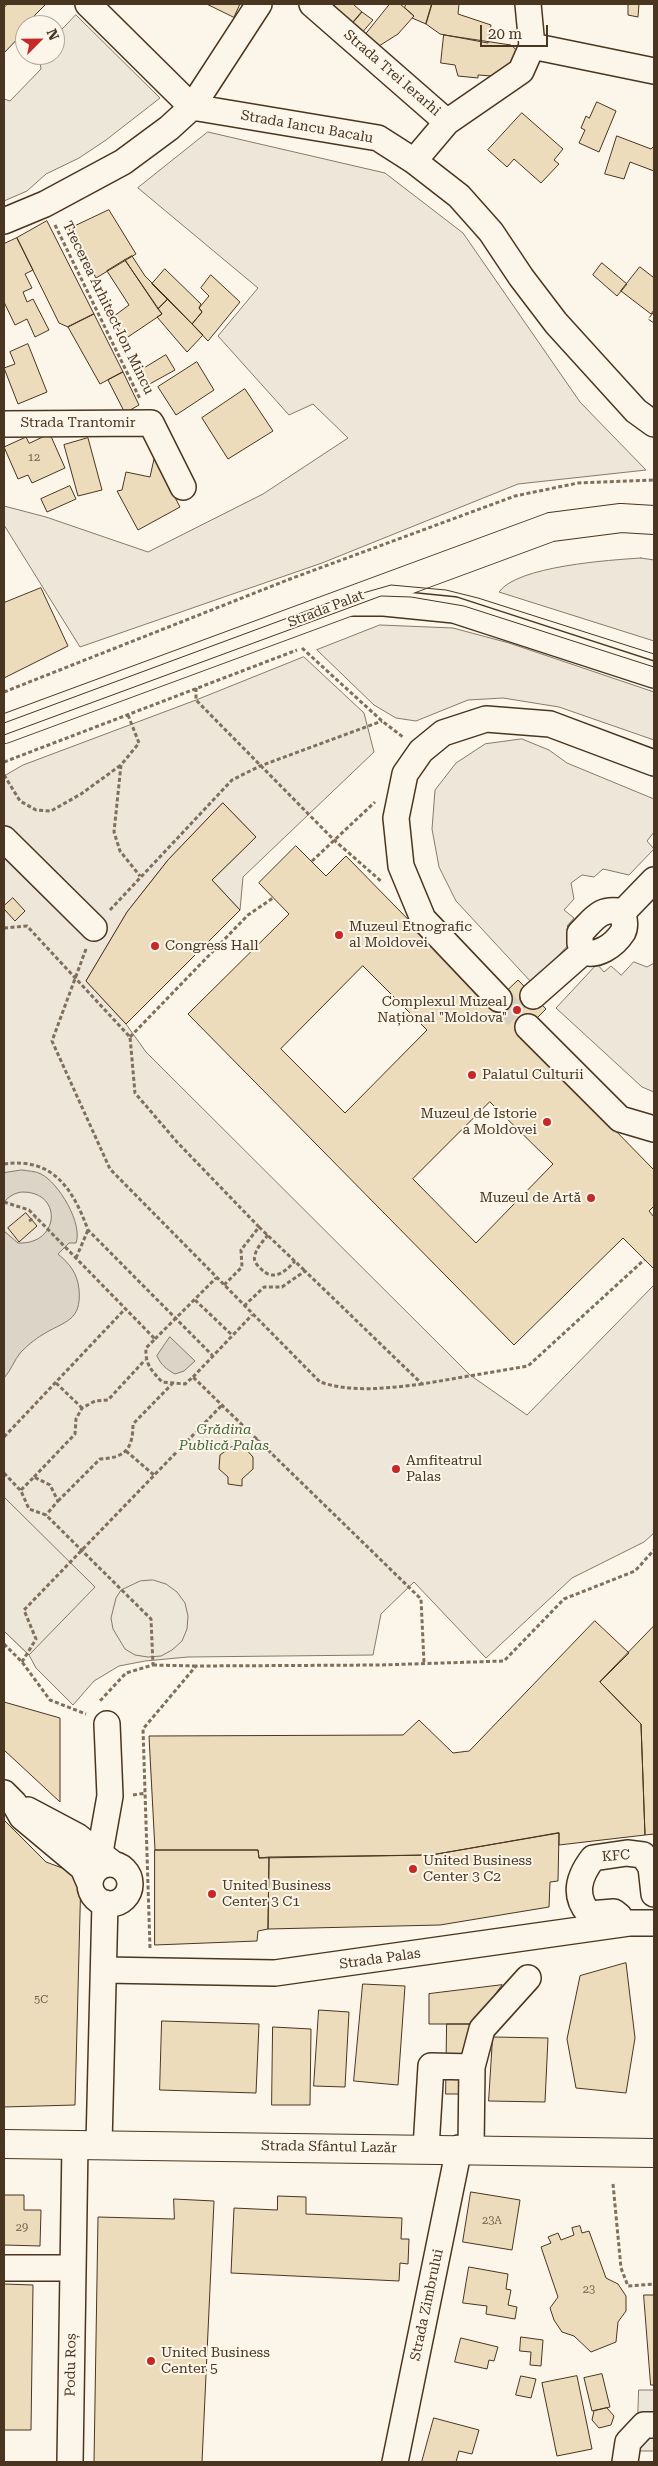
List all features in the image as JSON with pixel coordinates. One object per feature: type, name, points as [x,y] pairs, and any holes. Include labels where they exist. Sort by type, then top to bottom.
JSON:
[{"type":"main road","name":"Strada Palat","points":[[4,729],[340,603],[550,527],[621,518],[654,520]]},
{"type":"main road","name":"Strada Sfântul Lazăr","points":[[4,2144],[426,2148],[654,2153]]},
{"type":"street","points":[[88,4],[192,106]]},
{"type":"street","points":[[4,221],[45,204],[124,162],[169,128],[192,106],[259,4]]},
{"type":"street","name":"Strada Trei Ierarhi","points":[[312,4],[447,122],[521,71],[532,46]]},
{"type":"street","points":[[528,4],[532,46],[654,70]]},
{"type":"street","name":"Strada Iancu Bacalu","points":[[192,106],[378,138],[414,161],[460,196],[491,232],[521,277],[556,323],[636,411],[654,424]]},
{"type":"street","points":[[414,161],[447,122]]},
{"type":"street","points":[[152,423],[183,487]]},
{"type":"street","name":"Strada Trantomir","points":[[4,424],[152,423]]},
{"type":"street","points":[[340,603],[384,603],[454,610],[654,675]]},
{"type":"street","points":[[499,998],[423,919],[401,866],[396,818],[405,774],[422,751],[443,733],[486,719],[550,724],[654,763]]},
{"type":"street","points":[[4,839],[94,928]]},
{"type":"street","points":[[533,996],[582,952],[580,933],[601,912],[612,910],[623,912],[654,880]]},
{"type":"street","points":[[528,1027],[620,1119],[654,1129]]},
{"type":"street","points":[[98,1716],[110,1796],[94,1896],[112,1903]]},
{"type":"street","points":[[9,1798],[64,1828],[100,1867],[124,1869],[130,1880],[128,1894],[112,1903],[106,1933],[87,2144]]},
{"type":"street","name":"KFC","points":[[629,1923],[614,1912],[589,1914],[582,1906],[579,1890],[583,1871],[593,1858],[627,1853],[643,1855],[651,1867],[654,1894]]},
{"type":"street","name":"Strada Palas","points":[[104,1970],[275,1973],[629,1923],[654,1924]]},
{"type":"street","name":"Strada Zimbrului","points":[[395,2462],[465,2149],[472,2067],[482,2028],[528,1978]]},
{"type":"street","points":[[426,2148],[431,2066],[472,2067]]},
{"type":"street","name":"Podu Roș","points":[[70,2462],[72,2268],[87,2144]]},
{"type":"street","points":[[4,2268],[72,2268]]},
{"type":"street","points":[[625,2462],[628,2442],[644,2426],[654,2425]]},
{"type":"path","name":"Trecerea Arhitect Ion Mincu","points":[[45,204],[152,423]]},
{"type":"path","points":[[4,692],[290,579],[515,496],[578,484],[654,480]]},
{"type":"path","points":[[4,762],[302,648],[382,721],[422,751]]},
{"type":"path","points":[[196,688],[196,700],[334,840],[386,886]]},
{"type":"path","points":[[4,775],[20,801],[36,810],[50,811],[81,794],[122,765],[139,744],[128,715]]},
{"type":"path","points":[[382,721],[260,766],[232,780],[140,876],[94,928],[52,1041],[110,1169],[223,1286],[320,1382],[335,1387],[375,1389],[422,1384],[528,1366],[644,1260]]},
{"type":"path","points":[[122,765],[114,832],[120,851],[140,876]]},
{"type":"path","points":[[312,861],[376,800]]},
{"type":"path","points":[[130,1036],[248,915],[273,898]]},
{"type":"path","points":[[4,928],[28,926],[130,1036],[134,1093],[177,1142],[259,1227],[422,1384]]},
{"type":"path","points":[[4,1164],[37,1166],[60,1178],[79,1205],[88,1230],[175,1320],[212,1355]]},
{"type":"path","points":[[4,1202],[29,1210],[155,1339]]},
{"type":"path","points":[[29,1221],[36,1217]]},
{"type":"path","points":[[223,1286],[242,1267],[240,1250],[259,1227]]},
{"type":"path","points":[[76,1258],[88,1230]]},
{"type":"path","points":[[268,1235],[254,1256],[256,1264],[266,1274],[274,1276],[284,1272],[295,1261]]},
{"type":"path","points":[[244,1306],[264,1287],[282,1287],[305,1271]]},
{"type":"path","points":[[216,1278],[146,1348],[146,1360],[150,1370],[162,1382],[185,1384],[252,1315]]},
{"type":"path","points":[[195,1300],[232,1335]]},
{"type":"path","points":[[4,1437],[126,1309]]},
{"type":"path","points":[[21,1490],[75,1434],[76,1419],[82,1408],[95,1402],[108,1400],[146,1360]]},
{"type":"path","points":[[193,1377],[223,1404],[421,1599],[424,1664]]},
{"type":"path","points":[[56,1383],[82,1408]]},
{"type":"path","points":[[46,1515],[100,1459],[114,1459],[126,1451],[133,1439],[133,1424],[172,1384]]},
{"type":"path","points":[[22,1662],[36,1638],[24,1610],[223,1404]]},
{"type":"path","points":[[248,1450],[258,1439]]},
{"type":"path","points":[[126,1451],[154,1475]]},
{"type":"path","points":[[4,1473],[21,1490],[29,1509],[46,1515],[151,1619],[153,1665]]},
{"type":"path","points":[[34,1477],[50,1485],[58,1502]]},
{"type":"path","points":[[4,1644],[22,1662],[50,1700],[98,1716],[103,1696],[126,1673],[153,1665],[424,1664],[504,1661],[564,1599],[635,1571],[654,1550]]},
{"type":"path","points":[[130,1971],[131,1958],[150,1952],[143,1729],[196,1666]]},
{"type":"path","points":[[127,1795],[146,1793]]},
{"type":"path","points":[[613,2184],[621,2268],[628,2286],[654,2284]]},
{"type":"green space","points":[[208,132],[385,173],[463,233],[580,402],[646,470],[518,484],[322,563],[80,647],[4,525],[4,506],[46,517],[148,552],[263,494],[348,438],[313,404],[289,415],[218,336],[258,288],[138,188]]},
{"type":"green space","points":[[641,558],[654,560],[654,641],[499,592],[509,583],[544,570],[608,560]]},
{"type":"green space","points":[[380,625],[453,628],[509,643],[654,692],[654,740],[559,707],[503,698],[468,700],[416,721],[396,718],[374,705],[317,650]]},
{"type":"green space","name":"Grădina Publică Palas","points":[[304,657],[364,713],[374,752],[243,877],[240,910],[212,880],[256,837],[223,803],[168,860],[127,912],[86,981],[126,1024],[146,1052],[470,1375],[527,1415],[654,1285],[654,1533],[644,1542],[572,1578],[486,1658],[414,1582],[381,1614],[373,1655],[188,1657],[145,1661],[119,1666],[94,1681],[73,1705],[36,1668],[29,1655],[4,1631],[4,776],[23,765]]},
{"type":"green space","points":[[522,739],[549,750],[567,763],[654,799],[654,832],[647,841],[654,849],[629,875],[603,869],[594,877],[582,875],[571,883],[574,899],[564,910],[574,918],[567,926],[577,936],[532,983],[456,901],[439,867],[432,829],[435,790],[456,763],[485,744]]},
{"type":"green space","points":[[634,962],[647,967],[654,963],[654,1092],[642,1087],[556,1008],[597,964],[604,972],[611,966],[621,975]]},
{"type":"shaded area","points":[[76,15],[160,98],[106,140],[79,158],[46,174],[27,191],[4,201],[4,99],[10,101],[41,69],[40,65],[65,65],[65,27]]},
{"type":"shaded area","points":[[22,1170],[39,1173],[48,1179],[62,1195],[73,1215],[76,1225],[76,1243],[69,1243],[58,1254],[75,1274],[79,1289],[79,1300],[78,1308],[70,1319],[28,1345],[21,1352],[4,1378],[4,1231],[18,1243],[32,1241],[42,1236],[49,1228],[51,1218],[50,1209],[45,1200],[36,1194],[18,1193],[9,1197],[4,1203],[4,1173]]},
{"type":"shaded area","points":[[170,1337],[195,1361],[184,1371],[175,1374],[160,1362],[157,1356]]},
{"type":"shaded area","points":[[4,1497],[95,1587],[29,1655],[4,1631]]},
{"type":"shaded area","points":[[153,1580],[166,1584],[177,1592],[185,1603],[188,1616],[187,1629],[182,1641],[172,1650],[161,1656],[148,1657],[135,1655],[125,1649],[113,1629],[111,1618],[116,1598],[121,1590],[140,1581]]},
{"type":"shaded area","points":[[639,2390],[654,2390],[654,2451],[637,2451]]},
{"type":"building","points":[[8,4],[46,4],[35,15],[15,15],[15,41],[4,53],[4,8]]},
{"type":"building","points":[[207,4],[240,4],[234,17]]},
{"type":"building","points":[[336,4],[353,4],[362,12],[350,26],[331,10]]},
{"type":"building","points":[[390,4],[400,4],[414,16],[398,34],[379,46],[366,34]]},
{"type":"building","points":[[406,4],[432,4],[426,24],[412,18],[414,16],[405,8]]},
{"type":"building","points":[[432,4],[459,4],[458,14],[491,25],[488,43],[440,34],[426,24]]},
{"type":"building","points":[[619,4],[639,4],[638,17],[628,15],[628,5]]},
{"type":"building","points":[[362,12],[373,20],[360,35],[350,26]]},
{"type":"building","points":[[444,35],[511,45],[526,59],[506,77],[478,75],[478,78],[458,76],[455,65],[441,63]]},
{"type":"building","points":[[597,102],[616,111],[599,152],[579,143],[585,130],[581,128],[586,116],[589,118]]},
{"type":"building","points":[[522,113],[563,149],[554,160],[559,164],[541,183],[514,159],[507,167],[488,150]]},
{"type":"building","points":[[617,136],[651,149],[654,146],[654,171],[630,162],[624,179],[605,174]]},
{"type":"building","points":[[109,210],[136,254],[96,278],[69,229]]},
{"type":"building","points":[[47,221],[94,314],[68,327],[59,323],[17,238]]},
{"type":"building","points":[[17,238],[33,270],[25,274],[32,288],[23,292],[27,302],[33,299],[49,330],[35,337],[27,319],[15,325],[4,302],[4,244]]},
{"type":"building","points":[[132,256],[145,276],[168,299],[158,309],[125,260]]},
{"type":"building","points":[[125,260],[162,314],[125,339],[110,319],[129,305],[107,271]]},
{"type":"building","points":[[602,263],[627,284],[617,296],[593,275]]},
{"type":"building","points":[[640,267],[653,277],[654,275],[654,310],[651,314],[621,291]]},
{"type":"building","points":[[165,269],[201,304],[199,308],[202,312],[192,324],[152,284]]},
{"type":"building","points":[[211,275],[240,302],[208,341],[192,324],[202,312],[199,308],[209,296],[201,288]]},
{"type":"building","points":[[168,299],[203,335],[187,352],[157,317],[162,314],[158,309]]},
{"type":"building","points":[[94,314],[123,372],[100,384],[68,327]]},
{"type":"building","points":[[28,344],[47,392],[18,404],[4,368],[15,364],[10,352]]},
{"type":"building","points":[[166,355],[175,370],[146,386],[138,372]]},
{"type":"building","points":[[197,362],[214,390],[176,415],[158,387]]},
{"type":"building","points":[[123,372],[139,405],[125,413],[108,380]]},
{"type":"building","points":[[245,389],[273,431],[228,459],[202,418]]},
{"type":"building","points":[[50,434],[65,468],[32,483],[28,475],[18,479],[4,447],[26,437],[29,443]]},
{"type":"building","points":[[88,438],[102,490],[78,496],[64,445]]},
{"type":"building","points":[[162,458],[165,478],[180,507],[138,530],[117,491],[122,490],[126,472],[150,477],[154,459]]},
{"type":"building","points":[[70,486],[76,499],[47,512],[41,499]]},
{"type":"building","points":[[41,588],[68,646],[4,678],[4,603]]},
{"type":"building","name":"Congress Hall","points":[[223,803],[256,837],[212,880],[240,910],[126,1024],[86,981],[127,912],[168,860]]},
{"type":"building","name":"Palatul Culturii","points":[[296,846],[326,876],[346,856],[492,1005],[518,980],[546,1009],[521,1034],[654,1170],[654,1206],[649,1211],[654,1217],[654,1269],[623,1238],[514,1345],[188,1014],[289,914],[259,883]],"holes":[[[363,966],[427,1030],[345,1113],[281,1049]],[[490,1102],[553,1164],[476,1243],[413,1179]]]},
{"type":"building","points":[[13,898],[25,911],[15,921],[4,909],[4,906]]},
{"type":"building","points":[[26,1213],[37,1226],[19,1242],[8,1228]]},
{"type":"building","points":[[243,1446],[253,1457],[253,1469],[242,1479],[242,1486],[228,1484],[228,1477],[219,1469],[220,1455],[231,1447]]},
{"type":"building","points":[[595,1621],[629,1653],[600,1682],[641,1724],[645,1835],[559,1845],[559,1833],[431,1855],[259,1858],[258,1850],[155,1850],[149,1736],[403,1735],[419,1720],[453,1753],[469,1751]]},
{"type":"building","points":[[654,1626],[654,1834],[645,1835],[641,1724],[600,1682]]},
{"type":"building","points":[[4,1702],[60,1718],[60,1802],[4,1750]]},
{"type":"building","points":[[4,1820],[46,1862],[81,1875],[75,2105],[4,2107]]},
{"type":"building","name":"United Business Center 3 C2","points":[[559,1833],[558,1881],[550,1882],[549,1907],[440,1925],[268,1929],[269,1857],[431,1855]]},
{"type":"building","name":"United Business Center 3 C1","points":[[155,1850],[258,1850],[259,1858],[269,1857],[268,1929],[258,1931],[257,1941],[155,1945]]},
{"type":"building","points":[[626,1963],[635,2038],[626,2093],[576,2088],[567,2039],[580,1976]]},
{"type":"building","points":[[363,1984],[405,1986],[398,2085],[354,2081]]},
{"type":"building","points":[[502,1985],[474,2024],[429,2024],[429,1994]]},
{"type":"building","points":[[319,2010],[349,2012],[345,2087],[314,2086]]},
{"type":"building","points":[[162,2021],[259,2024],[256,2093],[160,2090]]},
{"type":"building","points":[[447,2024],[474,2024],[473,2094],[446,2094]]},
{"type":"building","points":[[273,2027],[311,2029],[310,2105],[272,2105]]},
{"type":"building","points":[[493,2037],[548,2038],[545,2102],[489,2101]]},
{"type":"building","points":[[471,2192],[520,2200],[512,2250],[463,2242]]},
{"type":"building","points":[[4,2195],[24,2195],[24,2210],[41,2210],[40,2246],[4,2245]]},
{"type":"building","points":[[278,2196],[306,2197],[306,2214],[402,2218],[401,2239],[409,2239],[408,2264],[400,2263],[399,2281],[231,2273],[234,2208],[277,2210]]},
{"type":"building","name":"United Business Center 5","points":[[174,2199],[214,2201],[202,2462],[94,2462],[98,2217],[174,2219]]},
{"type":"building","points":[[580,2226],[582,2233],[589,2231],[606,2278],[618,2284],[626,2296],[626,2311],[618,2322],[616,2342],[591,2352],[574,2336],[562,2332],[554,2320],[550,2308],[558,2297],[541,2247],[551,2243],[548,2237],[558,2233],[561,2240],[574,2235],[572,2228]]},
{"type":"building","points":[[469,2267],[508,2274],[506,2289],[511,2290],[508,2305],[517,2307],[515,2319],[486,2314],[487,2306],[463,2303]]},
{"type":"building","points":[[4,2284],[33,2285],[31,2430],[4,2430]]},
{"type":"building","points":[[644,2295],[654,2295],[654,2385],[651,2385]]},
{"type":"building","points":[[521,2337],[543,2340],[541,2366],[530,2365],[531,2352],[520,2351]]},
{"type":"building","points":[[461,2338],[498,2347],[494,2361],[489,2360],[487,2369],[455,2362]]},
{"type":"building","points":[[602,2374],[610,2407],[592,2411],[584,2378]]},
{"type":"building","points":[[521,2376],[536,2379],[531,2398],[516,2395]]},
{"type":"building","points":[[577,2376],[592,2449],[557,2456],[542,2383]]},
{"type":"building","points":[[607,2408],[614,2416],[611,2425],[599,2428],[592,2420],[594,2411]]},
{"type":"building","points":[[434,2418],[479,2430],[472,2454],[459,2451],[456,2462],[422,2462]]},
{"type":"tunnel","points":[[499,999],[528,1027]]},
{"type":"tram line","points":[[4,723],[328,603],[391,585],[446,590],[478,598],[654,654]]},
{"type":"tram line","points":[[4,735],[381,596],[411,597],[464,606],[654,667]]},
{"type":"fence","points":[[653,313],[648,319],[654,323]]},
{"type":"place","name":"Muzeul Etnografic al Moldovei","points":[[339,935]]},
{"type":"place","name":"Congress Hall","points":[[155,946]]},
{"type":"place","name":"Complexul Muzeal Național \"Moldova\"","points":[[517,1010]]},
{"type":"place","name":"Palatul Culturii","points":[[472,1075]]},
{"type":"place","name":"Muzeul de Istorie a Moldovei","points":[[547,1122]]},
{"type":"place","name":"Muzeul de Artă","points":[[591,1198]]},
{"type":"place","name":"Amfiteatrul Palas","points":[[396,1469]]},
{"type":"place","name":"United Business Center 3 C2","points":[[413,1869]]},
{"type":"place","name":"United Business Center 3 C1","points":[[212,1894]]},
{"type":"place","name":"United Business Center 5","points":[[151,2361]]}]
